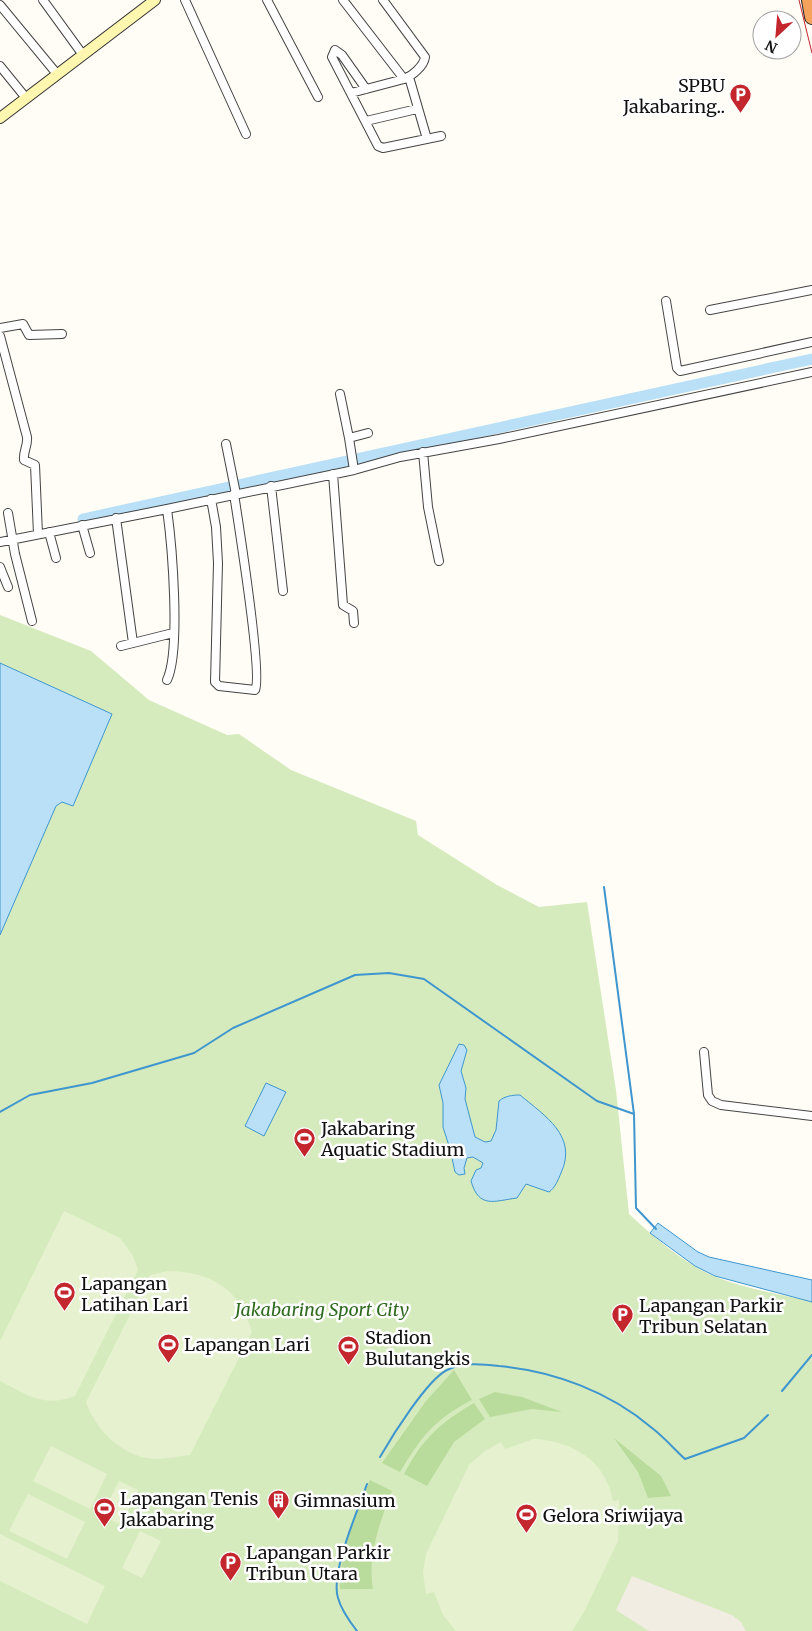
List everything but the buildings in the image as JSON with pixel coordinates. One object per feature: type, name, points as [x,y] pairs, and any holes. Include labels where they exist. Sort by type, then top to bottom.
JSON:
[{"type":"highway","points":[[809,0],[812,17]]},
{"type":"street","points":[[43,0],[83,55]]},
{"type":"street","points":[[0,118],[155,0]]},
{"type":"street","points":[[185,0],[246,134]]},
{"type":"street","points":[[267,0],[318,97]]},
{"type":"street","points":[[343,0],[406,78],[426,139]]},
{"type":"street","points":[[351,93],[406,78],[424,63],[425,57],[383,0]]},
{"type":"street","points":[[0,5],[58,74]]},
{"type":"street","points":[[366,89],[342,55],[335,50],[332,57],[381,148],[441,136]]},
{"type":"street","points":[[0,66],[26,98]]},
{"type":"street","points":[[366,121],[417,108]]},
{"type":"street","points":[[710,310],[812,290]]},
{"type":"street","points":[[666,301],[677,368],[680,371],[812,342]]},
{"type":"street","points":[[0,328],[23,324],[29,335],[62,334]]},
{"type":"street","points":[[0,336],[27,437],[28,445],[24,454],[24,460],[35,465],[38,534]]},
{"type":"street","points":[[0,542],[333,474],[352,463],[499,439],[812,372]]},
{"type":"street","points":[[340,394],[352,463]]},
{"type":"street","points":[[349,438],[368,433]]},
{"type":"street","points":[[211,499],[214,514],[218,573],[214,682],[219,686],[255,690],[257,676],[233,476],[226,444]]},
{"type":"street","points":[[423,452],[428,507],[439,561]]},
{"type":"street","points":[[333,474],[343,605],[352,611],[354,622]]},
{"type":"street","points":[[271,486],[283,591]]},
{"type":"street","points":[[167,509],[170,531],[174,633],[173,665],[167,680]]},
{"type":"street","points":[[8,513],[12,539],[32,621]]},
{"type":"street","points":[[116,518],[133,642]]},
{"type":"street","points":[[82,525],[90,553]]},
{"type":"street","points":[[49,532],[56,558]]},
{"type":"street","points":[[0,567],[8,586]]},
{"type":"street","points":[[121,646],[174,633]]},
{"type":"street","points":[[704,1052],[708,1096],[712,1101],[721,1105],[812,1116]]},
{"type":"green space","name":"Jakabaring Sport City","points":[[0,615],[91,651],[149,700],[227,735],[239,734],[291,770],[416,821],[418,835],[497,885],[539,907],[587,902],[616,1090],[629,1214],[670,1250],[704,1272],[739,1285],[812,1302],[812,1631],[0,1631]]},
{"type":"green space","points":[[64,1211],[120,1238],[133,1256],[138,1270],[75,1396],[54,1401],[36,1398],[0,1381],[0,1341]]},
{"type":"green space","points":[[168,1271],[198,1275],[222,1285],[240,1304],[252,1332],[190,1455],[155,1459],[132,1453],[112,1441],[96,1423],[86,1402],[150,1275]]},
{"type":"green space","points":[[454,1370],[472,1400],[448,1414],[430,1430],[400,1472],[382,1463],[426,1401]]},
{"type":"green space","points":[[495,1392],[522,1397],[562,1412],[532,1409],[490,1417],[479,1399]]},
{"type":"green space","points":[[474,1403],[485,1419],[454,1442],[427,1486],[404,1474],[411,1461],[433,1432],[451,1417]]},
{"type":"green space","points":[[614,1438],[661,1476],[671,1496],[648,1498],[638,1472]]},
{"type":"green space","name":"Gelora Sriwijaya","points":[[534,1439],[562,1444],[586,1456],[595,1464],[609,1487],[613,1501],[619,1500],[618,1541],[584,1612],[572,1631],[456,1631],[443,1615],[434,1592],[426,1594],[423,1572],[426,1554],[469,1465],[485,1451],[501,1442],[505,1449]]},
{"type":"green space","points":[[51,1446],[107,1474],[90,1509],[33,1481]]},
{"type":"green space","points":[[370,1480],[392,1491],[383,1514],[373,1552],[373,1589],[340,1589],[340,1576],[345,1548],[354,1519]]},
{"type":"green space","points":[[119,1481],[138,1490],[121,1525],[102,1515]]},
{"type":"green space","points":[[28,1494],[85,1522],[67,1559],[9,1531]]},
{"type":"green space","points":[[140,1531],[161,1541],[142,1578],[122,1568]]},
{"type":"green space","points":[[0,1534],[105,1586],[87,1624],[0,1581]]},
{"type":"shaded area","points":[[632,1576],[732,1615],[741,1622],[746,1631],[649,1631],[616,1610]]},
{"type":"water","points":[[0,663],[112,714],[73,806],[62,802],[56,806],[0,935]]},
{"type":"water","points":[[459,1044],[464,1045],[467,1050],[461,1071],[466,1088],[465,1099],[475,1137],[485,1142],[491,1141],[496,1130],[499,1101],[509,1096],[520,1095],[556,1128],[565,1148],[565,1160],[557,1181],[549,1192],[526,1184],[517,1198],[488,1201],[478,1196],[471,1181],[476,1170],[481,1168],[483,1163],[473,1157],[467,1158],[464,1168],[465,1174],[459,1175],[455,1172],[443,1127],[443,1103],[439,1085]]},
{"type":"water","points":[[266,1083],[286,1092],[264,1136],[245,1126]]},
{"type":"water","points":[[658,1223],[698,1252],[709,1257],[812,1280],[812,1302],[715,1276],[695,1266],[650,1233]]},
{"type":"waterway","points":[[83,519],[812,359]]},
{"type":"waterway","points":[[604,887],[634,1114],[636,1208],[656,1229]]},
{"type":"waterway","points":[[0,1112],[30,1095],[92,1083],[194,1053],[233,1028],[355,975],[389,973],[424,979],[597,1101],[634,1114]]},
{"type":"waterway","points":[[782,1391],[812,1355]]},
{"type":"waterway","points":[[380,1457],[420,1396],[430,1385],[439,1376],[453,1367],[473,1364],[520,1369],[561,1378],[580,1385],[600,1394],[636,1415],[661,1435],[685,1459],[744,1438],[768,1415]]},
{"type":"waterway","points":[[357,1631],[341,1607],[337,1587],[341,1558],[367,1484]]},
{"type":"tram line","points":[[799,0],[812,53]]},
{"type":"place","name":"SPBU Jakabaring..","points":[[741,114]]},
{"type":"place","name":"Jakabaring Aquatic Stadium","points":[[305,1157]]},
{"type":"place","name":"Lapangan Latihan Lari","points":[[65,1312]]},
{"type":"place","name":"Lapangan Parkir Tribun Selatan","points":[[623,1334]]},
{"type":"place","name":"Lapangan Lari","points":[[168,1363]]},
{"type":"place","name":"Stadion Bulutangkis","points":[[349,1366]]},
{"type":"place","name":"Gimnasium","points":[[278,1519]]},
{"type":"place","name":"Lapangan Tenis Jakabaring","points":[[104,1527]]},
{"type":"place","name":"Gelora Sriwijaya","points":[[527,1534]]},
{"type":"place","name":"Lapangan Parkir Tribun Utara","points":[[230,1581]]}]
